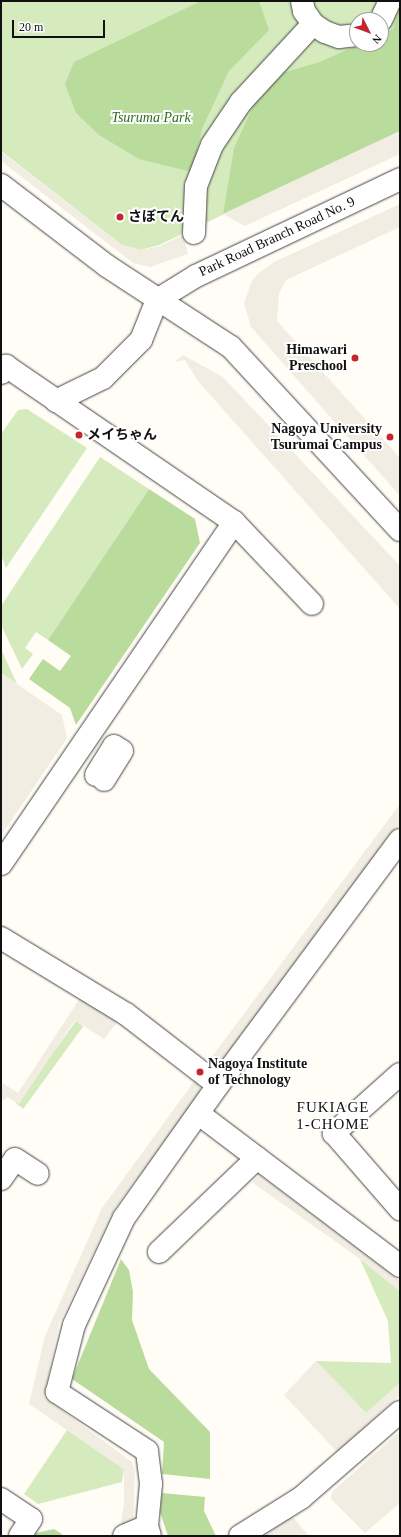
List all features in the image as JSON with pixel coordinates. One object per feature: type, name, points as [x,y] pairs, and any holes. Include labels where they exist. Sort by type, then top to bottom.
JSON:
[{"type":"street","points":[[302,1],[304,11],[313,24],[325,32],[338,37],[349,36]]},
{"type":"street","points":[[385,12],[390,1]]},
{"type":"street","points":[[194,233],[196,186],[212,145],[241,102],[313,24]]},
{"type":"street","name":"Park Road Branch Road No. 9","points":[[157,300],[196,276],[400,179]]},
{"type":"street","points":[[1,185],[157,300],[231,347],[400,530]]},
{"type":"street","points":[[56,401],[103,378],[141,340],[157,300]]},
{"type":"street","points":[[1,373],[6,366],[234,522],[312,604]]},
{"type":"street","points":[[1,864],[234,522]]},
{"type":"street","points":[[124,1536],[149,1531],[151,1484],[147,1451],[57,1392],[74,1325],[124,1218],[199,1114],[218,1085],[400,840]]},
{"type":"street","points":[[1,938],[126,1014],[218,1085]]},
{"type":"street","points":[[400,1074],[334,1133],[400,1209]]},
{"type":"street","points":[[199,1114],[400,1266]]},
{"type":"street","points":[[159,1252],[257,1158]]},
{"type":"street","points":[[1,1179],[15,1159],[38,1174]]},
{"type":"street","points":[[240,1536],[301,1498],[400,1412]]},
{"type":"street","points":[[1,1499],[31,1519],[20,1536]]},
{"type":"green space","name":"Tsuruma Park","points":[[1,1],[400,1],[400,131],[159,245],[141,250],[122,245],[1,151]]},
{"type":"green space","points":[[201,1],[259,1],[269,30],[229,71],[202,129],[192,172],[139,159],[99,135],[76,113],[65,84],[74,62]]},
{"type":"green space","points":[[400,2],[400,131],[223,214],[234,148],[256,100],[282,73],[320,62],[349,49],[349,52],[389,52],[389,31],[393,29]]},
{"type":"green space","points":[[27,409],[87,448],[6,568],[1,555],[1,434],[18,410]]},
{"type":"green space","points":[[100,457],[149,489],[48,640],[36,632],[25,648],[33,654],[22,669],[1,625],[1,606]]},
{"type":"green space","points":[[149,489],[195,519],[200,543],[76,725],[70,708],[29,679],[43,659],[60,671],[71,656],[48,640]]},
{"type":"green space","points":[[1,649],[17,684],[1,673]]},
{"type":"green space","points":[[76,1021],[83,1026],[23,1109],[16,1104]]},
{"type":"green space","points":[[121,1259],[129,1270],[133,1292],[132,1320],[149,1369],[210,1432],[210,1479],[162,1474],[164,1442],[72,1379]]},
{"type":"green space","points":[[360,1259],[400,1291],[400,1383],[366,1413],[316,1361],[391,1363],[388,1321]]},
{"type":"green space","points":[[67,1430],[124,1469],[122,1482],[38,1504],[24,1494]]},
{"type":"green space","points":[[162,1493],[205,1497],[204,1511],[216,1536],[168,1536],[160,1512]]},
{"type":"green space","points":[[54,1529],[62,1534],[61,1536],[34,1536],[36,1533]]},
{"type":"shaded area","points":[[400,131],[400,154],[245,226],[223,214]]},
{"type":"shaded area","points":[[1,152],[122,245],[142,250],[160,246],[183,235],[188,254],[150,267],[133,263],[1,161]]},
{"type":"shaded area","points":[[400,204],[400,227],[286,280],[279,294],[277,321],[400,458],[400,496],[251,327],[244,303],[252,281],[259,273],[274,262]]},
{"type":"shaded area","points":[[183,355],[223,377],[400,566],[400,609],[197,380],[185,360],[174,362]]},
{"type":"shaded area","points":[[1,673],[62,715],[67,738],[1,836]]},
{"type":"shaded area","points":[[400,804],[400,824],[227,1058],[218,1061],[211,1058]]},
{"type":"shaded area","points":[[80,998],[117,1022],[104,1039],[75,1020],[19,1104],[7,1097],[4,1100],[1,1098],[1,1082],[18,1093]]},
{"type":"shaded area","points":[[195,1080],[200,1088],[199,1095],[115,1208],[59,1324],[44,1397],[132,1462],[135,1471],[133,1530],[120,1529],[124,1503],[124,1469],[29,1404],[45,1336],[102,1208]]},
{"type":"shaded area","points":[[260,1175],[400,1281],[400,1291],[360,1259],[252,1182]]},
{"type":"shaded area","points":[[316,1361],[366,1413],[400,1383],[400,1395],[337,1452],[284,1395]]},
{"type":"shaded area","points":[[400,1431],[400,1503],[365,1533],[331,1499],[332,1492]]},
{"type":"shaded area","points":[[286,1518],[294,1518],[309,1536],[265,1536]]},
{"type":"place","name":"さぼてん","points":[[120,217]]},
{"type":"place","name":"Himawari Preschool","points":[[355,358]]},
{"type":"place","name":"メイちゃん","points":[[79,435]]},
{"type":"place","name":"Nagoya University Tsurumai Campus","points":[[390,437]]},
{"type":"place","name":"Nagoya Institute of Technology","points":[[200,1072]]},
{"type":"district","name":"FUKIAGE 1-CHOME","points":[[333,1116]]}]
